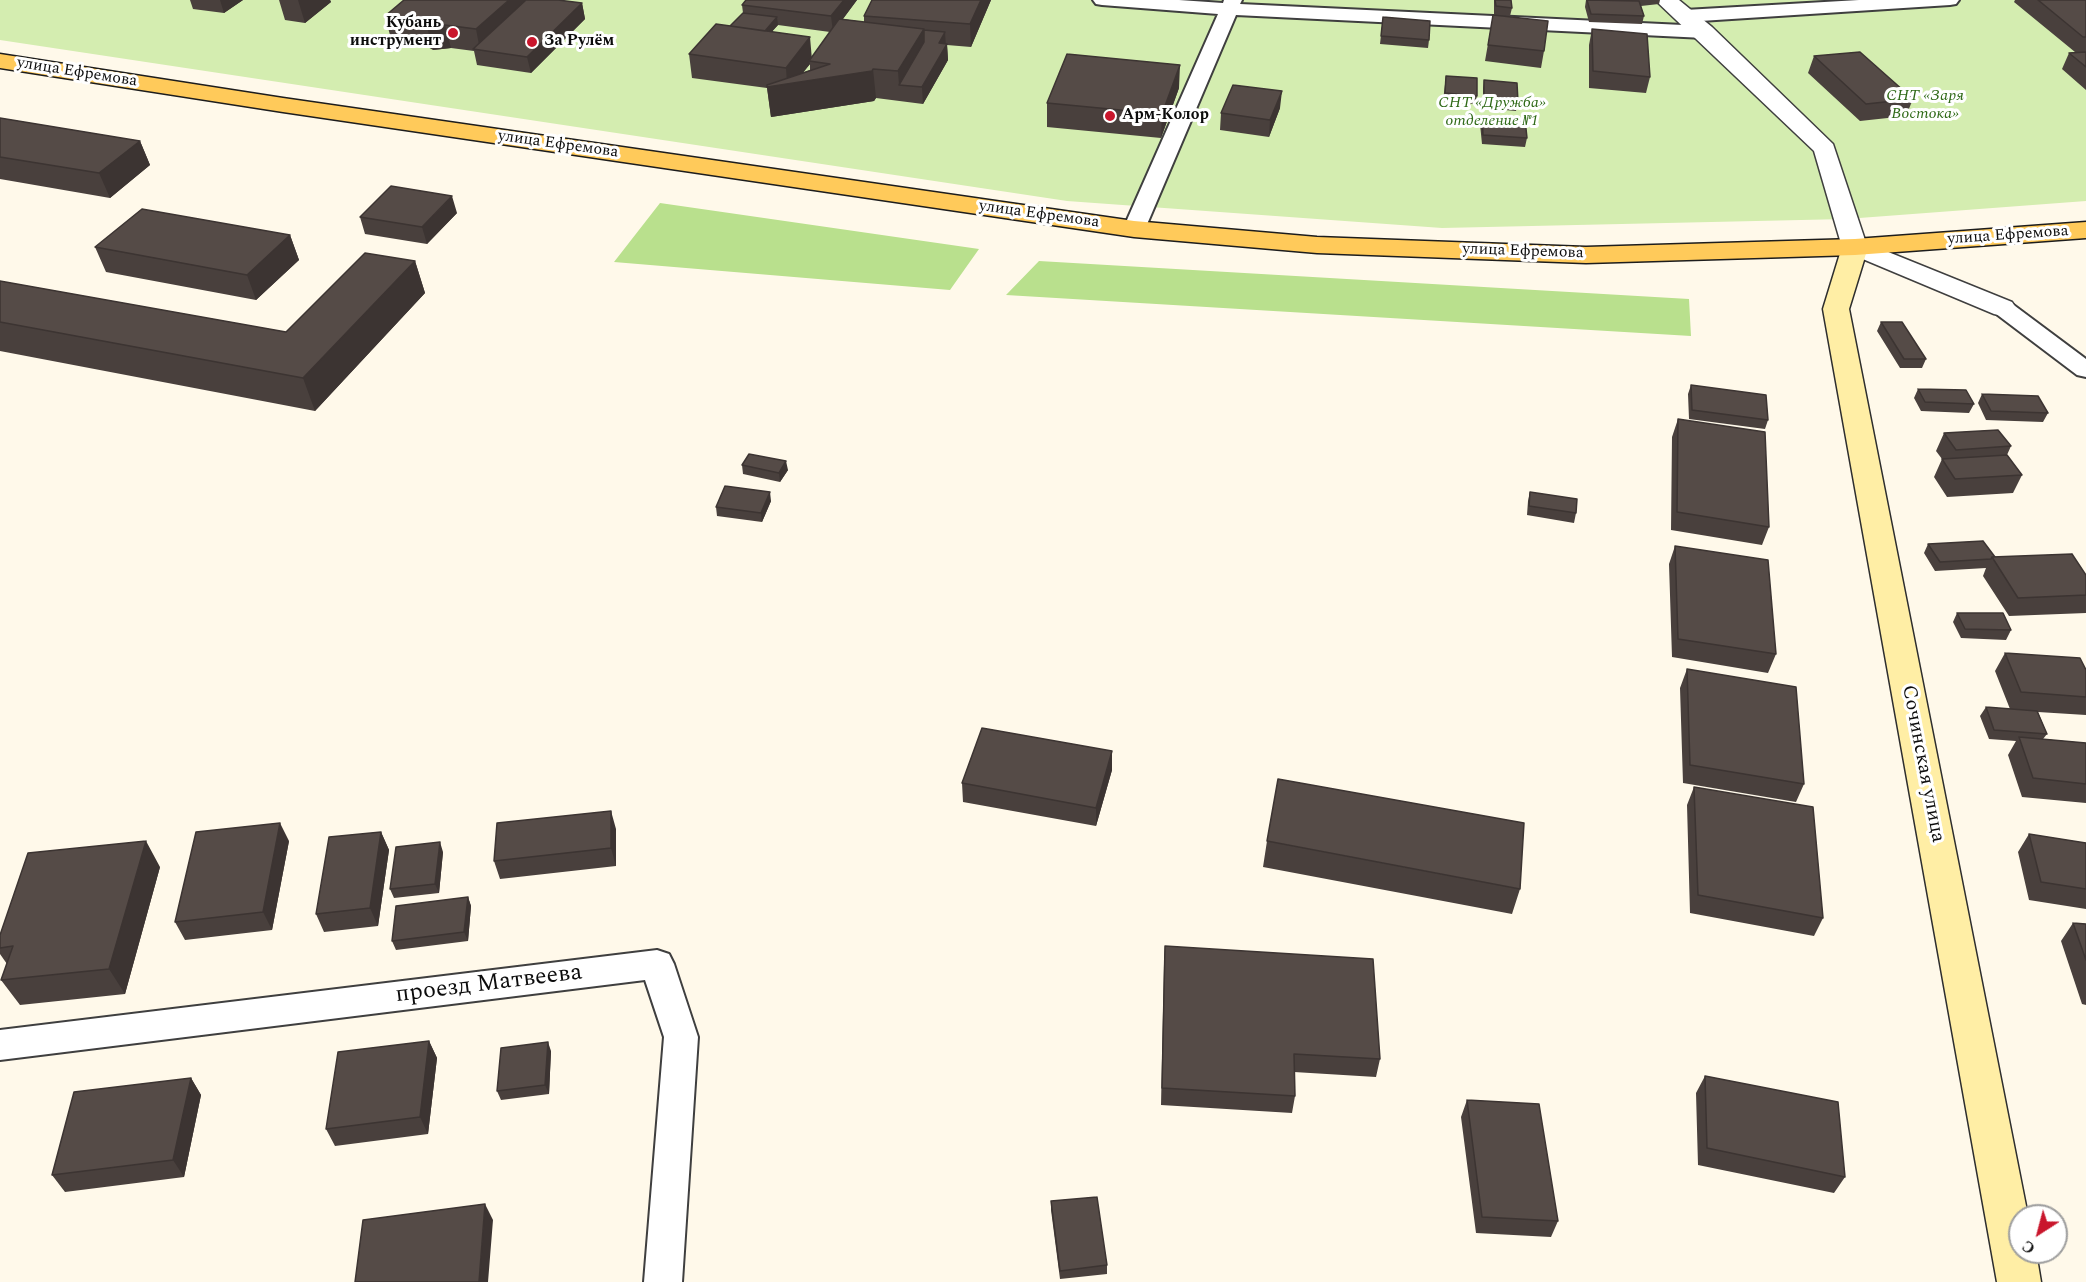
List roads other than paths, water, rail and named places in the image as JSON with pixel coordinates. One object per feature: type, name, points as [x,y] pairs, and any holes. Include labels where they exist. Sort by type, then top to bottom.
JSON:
[{"type":"main road","name":"улица Ефремова","points":[[0,61],[283,105],[1134,229],[1317,244],[1586,255],[1855,247],[2086,230]]},
{"type":"main road","name":"Сочинская улица","points":[[1855,247],[1836,309],[2019,1282]]},
{"type":"street","points":[[1666,0],[1704,32],[1825,149],[1855,247],[2003,308]]},
{"type":"lane","points":[[1102,0],[1231,4],[1704,32]]},
{"type":"lane","points":[[1685,16],[1950,0]]},
{"type":"lane","points":[[1134,229],[1231,4]]},
{"type":"lane","points":[[2003,308],[2086,370]]},
{"type":"lane","name":"проезд Матвеева","points":[[0,1045],[657,964],[681,1037],[663,1282]]},
{"type":"place","name":"Кубань инструмент","points":[[453,33]]},
{"type":"place","name":"За Рулём","points":[[532,42]]},
{"type":"place","name":"Арм-Колор","points":[[1110,116]]},
{"type":"park label","name":"СНТ «Заря Востока»","points":[[1925,106]]},
{"type":"park label","name":"СНТ «Дружба» отделение №1","points":[[1492,113]]}]
